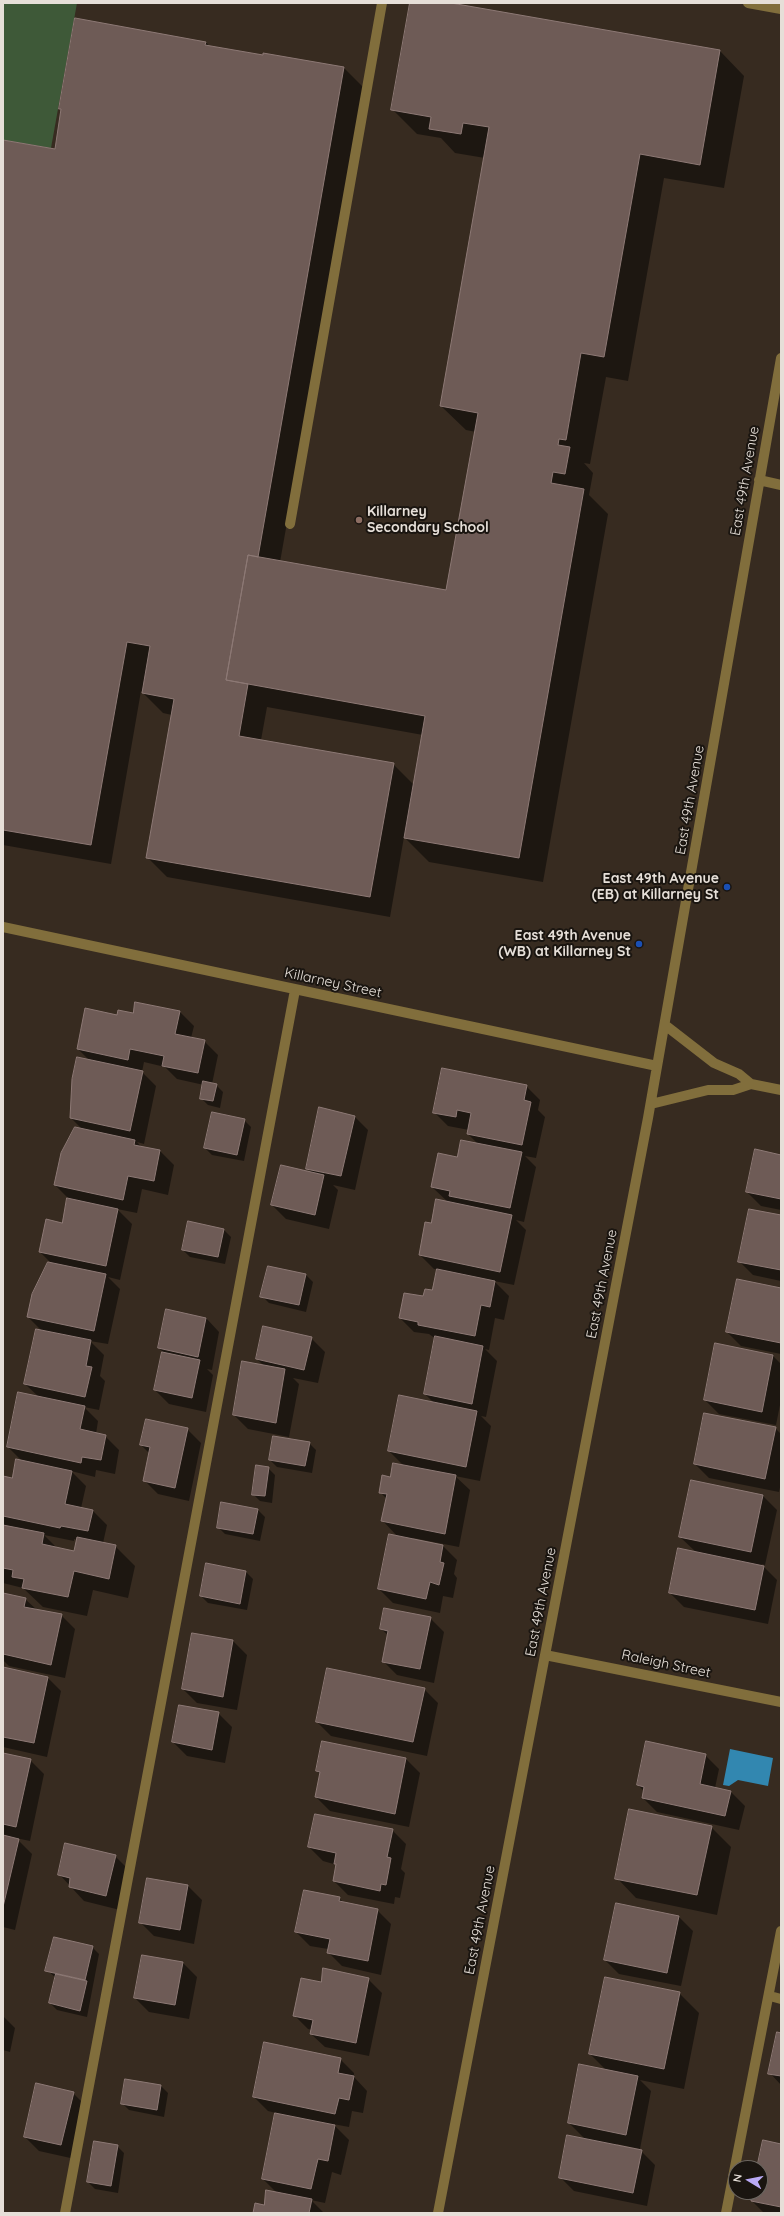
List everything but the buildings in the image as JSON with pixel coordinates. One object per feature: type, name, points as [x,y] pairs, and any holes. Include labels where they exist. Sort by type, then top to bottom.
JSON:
[{"type":"street","points":[[290,524],[382,3]]},
{"type":"street","points":[[748,3],[781,9]]},
{"type":"street","name":"East 49th Avenue","points":[[438,2213],[651,1104],[781,358]]},
{"type":"street","points":[[759,480],[781,484]]},
{"type":"street","name":"Killarney Street","points":[[4,930],[657,1066]]},
{"type":"street","points":[[65,2213],[295,990]]},
{"type":"street","points":[[664,1025],[714,1063],[739,1074],[751,1084],[781,1090]]},
{"type":"street","points":[[651,1104],[708,1090],[733,1090],[751,1084]]},
{"type":"street","name":"Raleigh Street","points":[[545,1655],[781,1702]]},
{"type":"street","points":[[726,2213],[770,1996],[781,1931]]},
{"type":"street","points":[[770,1996],[781,1999]]},
{"type":"green space","points":[[3,3],[77,3],[51,148],[3,140]]},
{"type":"water","points":[[730,1749],[773,1758],[768,1786],[738,1780],[729,1786],[723,1785]]},
{"type":"place","name":"Killarney Secondary School","points":[[359,520]]},
{"type":"place","name":"East 49th Avenue (EB) at Killarney St","points":[[727,887]]},
{"type":"place","name":"East 49th Avenue (WB) at Killarney St","points":[[639,944]]}]
